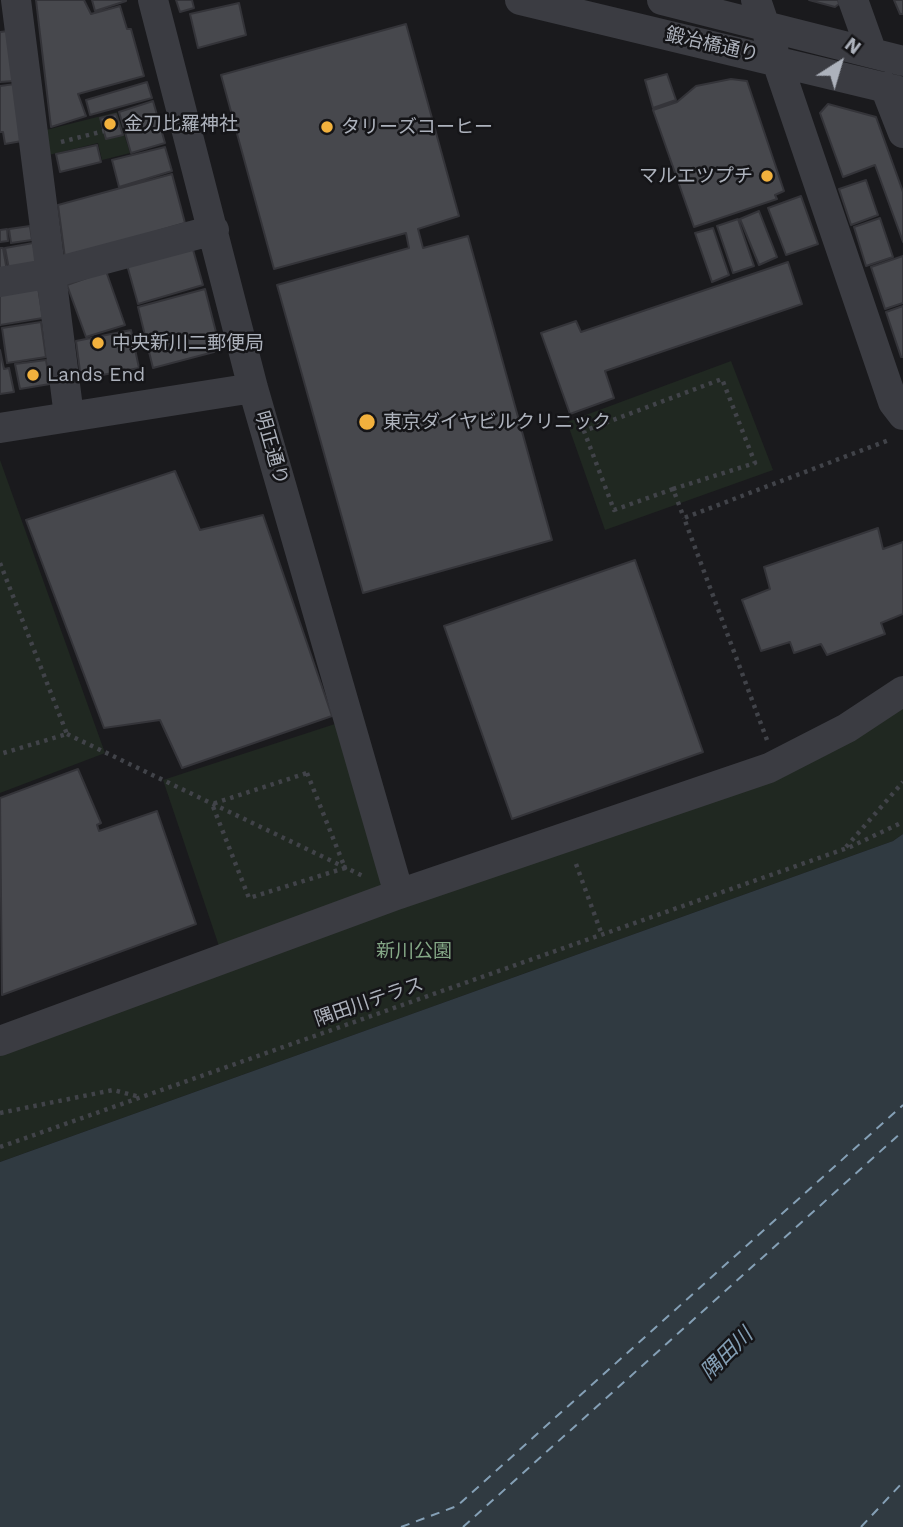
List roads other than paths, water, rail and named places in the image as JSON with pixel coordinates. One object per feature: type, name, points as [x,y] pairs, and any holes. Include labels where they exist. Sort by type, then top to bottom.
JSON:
[{"type":"street","name":"明正通り","points":[[153,0],[215,230],[253,388],[400,894]]},
{"type":"street","name":"鍛冶橋通り","points":[[520,0],[894,90]]},
{"type":"street","name":"鍛冶橋通り","points":[[662,0],[760,12],[903,61]]},
{"type":"street","points":[[853,0],[872,52]]},
{"type":"street","points":[[11,12],[35,149],[69,416]]},
{"type":"street","points":[[760,12],[893,402],[897,427]]},
{"type":"street","points":[[894,90],[903,133]]},
{"type":"street","points":[[0,282],[52,273],[215,230]]},
{"type":"street","points":[[0,428],[253,388]]},
{"type":"street","points":[[0,1041],[400,894],[776,765],[847,728],[903,691]]},
{"type":"water","name":"隅田川","points":[[903,834],[903,1527],[0,1527],[0,1162],[893,841]]},
{"type":"place","name":"金刀比羅神社","points":[[110,124]]},
{"type":"place","name":"タリーズコーヒー","points":[[327,127]]},
{"type":"place","name":"マルエツプチ","points":[[767,176]]},
{"type":"place","name":"中央新川二郵便局","points":[[98,343]]},
{"type":"place","name":"Lands End","points":[[33,375]]},
{"type":"place","name":"東京ダイヤビルクリニック","points":[[367,422]]},
{"type":"park label","name":"新川公園","points":[[414,951]]}]
